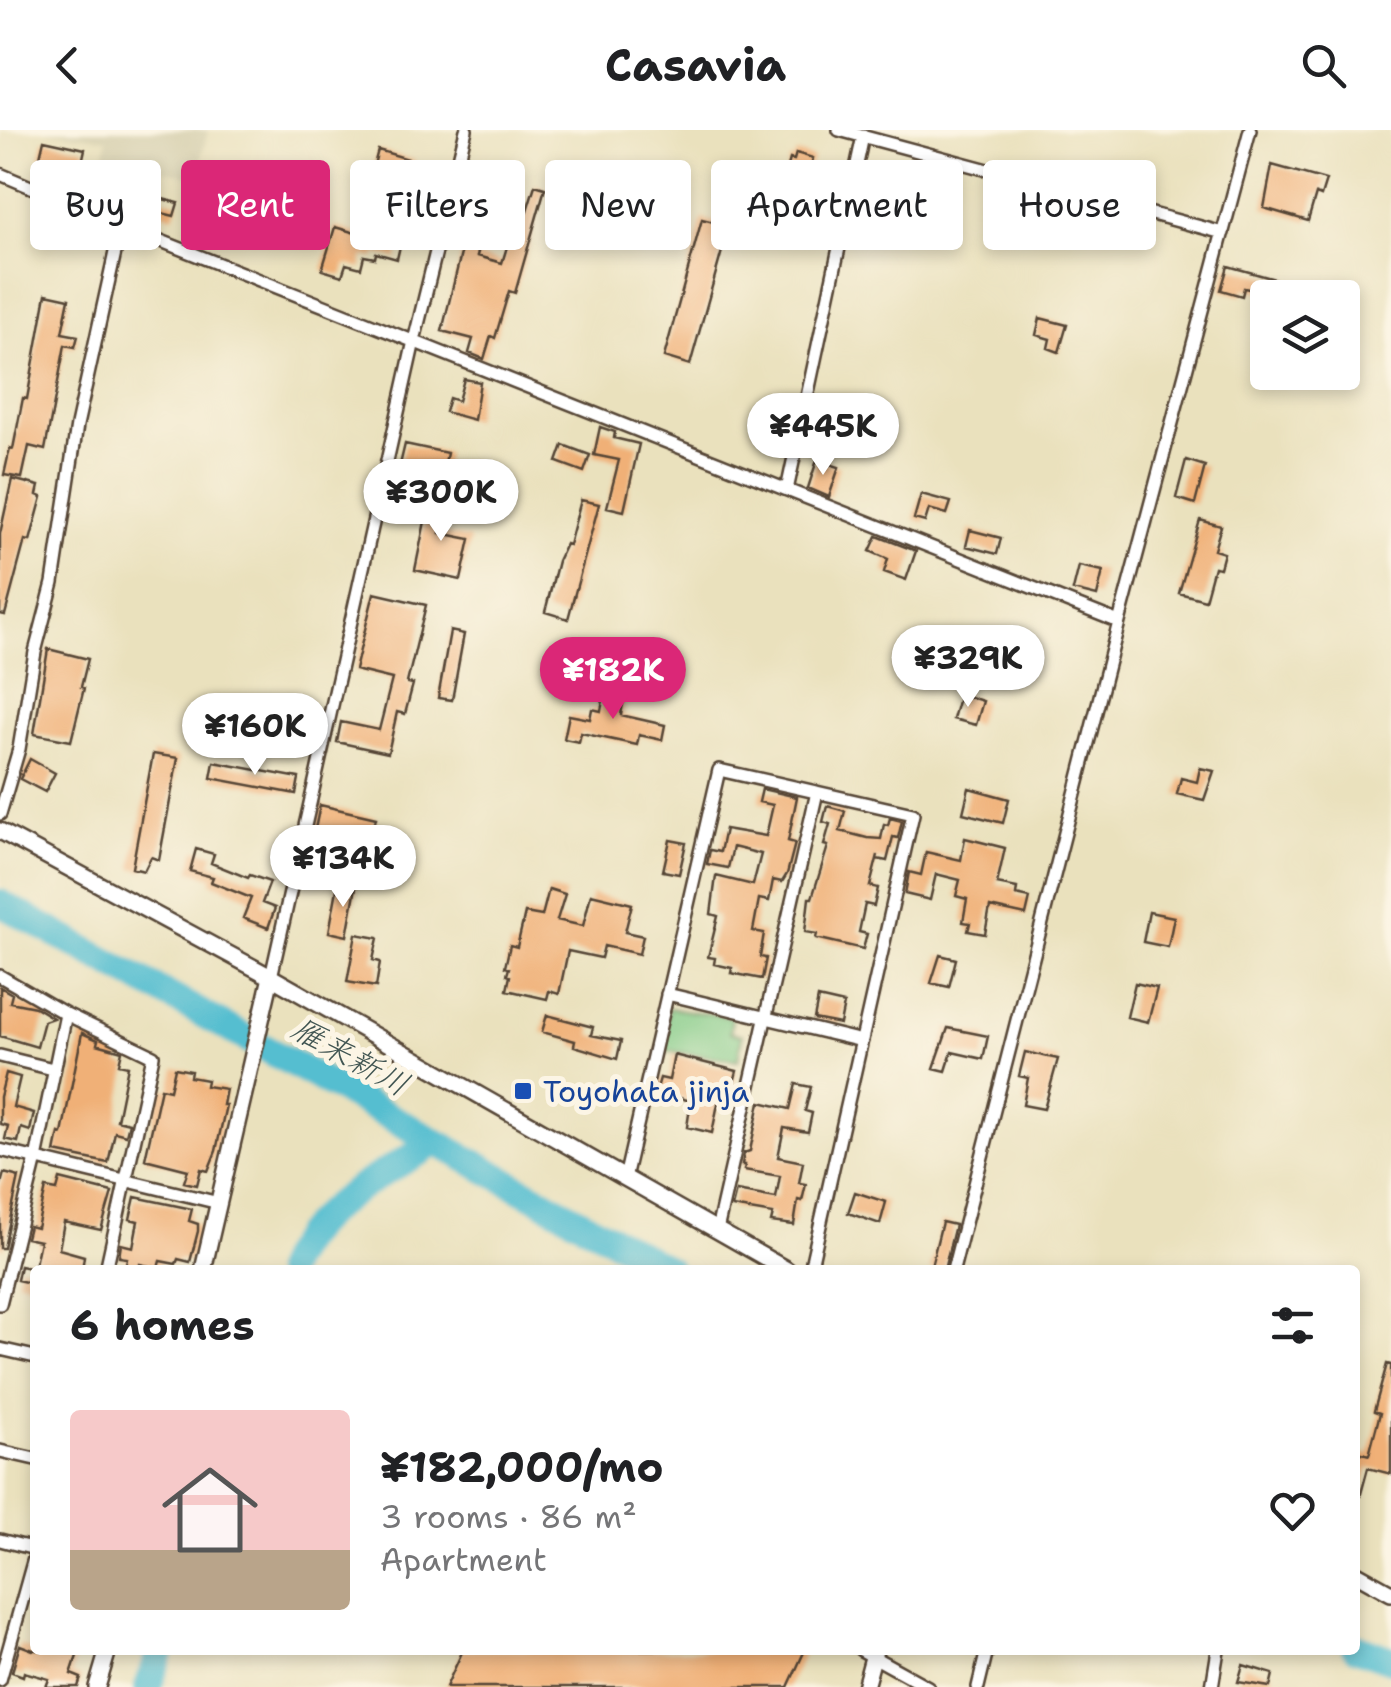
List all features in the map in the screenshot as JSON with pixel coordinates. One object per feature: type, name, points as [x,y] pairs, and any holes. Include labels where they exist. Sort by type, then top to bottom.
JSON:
[{"type":"street","points":[[204,1265],[414,341],[466,130]]},
{"type":"street","points":[[839,130],[1223,233]]},
{"type":"street","points":[[954,1265],[1118,622],[1250,130]]},
{"type":"street","points":[[787,490],[863,136]]},
{"type":"street","points":[[0,174],[30,187]]},
{"type":"street","points":[[161,242],[1118,622]]},
{"type":"street","points":[[0,814],[19,749],[35,652],[53,584],[77,425],[116,250]]},
{"type":"street","points":[[625,1178],[719,770],[913,814],[811,1265]]},
{"type":"street","points":[[717,1230],[816,792]]},
{"type":"street","points":[[0,831],[270,976],[778,1265]]},
{"type":"street","points":[[0,976],[66,1014],[153,1056],[107,1265]]},
{"type":"street","points":[[667,994],[862,1040]]},
{"type":"street","points":[[0,1304],[6,1248],[36,1159],[66,1014]]},
{"type":"street","points":[[0,1056],[53,1070]]},
{"type":"street","points":[[0,1150],[219,1202]]},
{"type":"street","points":[[0,1349],[30,1356]]},
{"type":"street","points":[[0,1451],[30,1458]]},
{"type":"street","points":[[0,1540],[30,1550]]},
{"type":"street","points":[[0,1680],[6,1639],[30,1567]]},
{"type":"street","points":[[1360,1576],[1391,1593]]},
{"type":"street","points":[[97,1687],[107,1655]]},
{"type":"street","points":[[865,1687],[870,1655]]},
{"type":"street","points":[[875,1655],[928,1687]]},
{"type":"street","points":[[978,1687],[986,1655]]},
{"type":"street","points":[[1212,1687],[1217,1655]]},
{"type":"shaded area","points":[[42,130],[208,130],[200,160],[181,160],[181,174],[161,170],[161,160],[104,156],[107,139]]},
{"type":"green space","points":[[669,1008],[732,1017],[730,1033],[742,1035],[738,1060],[661,1050]]},
{"type":"building","points":[[44,140],[85,149],[83,160],[40,157]]},
{"type":"building","points":[[378,150],[412,160],[375,160]]},
{"type":"building","points":[[796,153],[813,158],[812,160],[794,160]]},
{"type":"building","points":[[1272,165],[1326,180],[1321,196],[1316,194],[1308,221],[1264,208]]},
{"type":"building","points":[[535,185],[545,188],[515,293],[509,291],[495,338],[491,336],[484,359],[469,353],[473,339],[442,331],[462,250],[479,250],[477,256],[502,263],[506,250],[525,250],[525,217]]},
{"type":"building","points":[[161,199],[178,203],[174,216],[161,213]]},
{"type":"building","points":[[702,219],[711,221],[711,250],[722,250],[690,365],[664,357]]},
{"type":"building","points":[[335,227],[350,231],[350,250],[399,250],[397,259],[376,253],[375,258],[364,256],[361,268],[346,264],[342,276],[322,270]]},
{"type":"building","points":[[1228,266],[1278,280],[1250,280],[1250,289],[1244,288],[1242,296],[1221,290]]},
{"type":"building","points":[[46,294],[69,299],[62,333],[78,336],[75,347],[65,345],[45,450],[29,446],[22,478],[4,475],[23,398],[27,399]]},
{"type":"building","points":[[1040,318],[1067,325],[1059,352],[1048,348],[1050,339],[1036,335]]},
{"type":"building","points":[[464,379],[480,382],[474,420],[445,412],[449,398],[458,401]]},
{"type":"building","points":[[600,427],[615,432],[614,438],[639,444],[624,511],[607,507],[619,460],[594,455]]},
{"type":"building","points":[[405,444],[447,453],[442,478],[399,469]]},
{"type":"building","points":[[563,445],[590,455],[584,472],[557,462]]},
{"type":"building","points":[[817,460],[839,467],[829,497],[808,488]]},
{"type":"building","points":[[1186,460],[1205,466],[1195,504],[1176,498]]},
{"type":"building","points":[[12,479],[39,486],[37,495],[42,497],[30,541],[25,540],[5,615],[0,614],[0,534]]},
{"type":"building","points":[[431,492],[448,496],[440,533],[470,539],[461,580],[415,570]]},
{"type":"building","points":[[921,494],[951,502],[947,514],[929,509],[925,522],[914,519]]},
{"type":"building","points":[[581,500],[599,504],[568,619],[545,612],[558,561],[566,544],[569,545]]},
{"type":"building","points":[[1200,520],[1221,526],[1214,550],[1224,553],[1220,568],[1214,567],[1205,600],[1179,593]]},
{"type":"building","points":[[970,530],[1001,538],[997,554],[966,546]]},
{"type":"building","points":[[877,536],[916,551],[906,580],[884,572],[888,559],[870,551]]},
{"type":"building","points":[[1079,566],[1103,571],[1097,596],[1073,590]]},
{"type":"building","points":[[374,593],[426,605],[407,683],[413,684],[405,714],[397,712],[388,753],[337,742],[341,722],[379,730],[392,679],[355,670]]},
{"type":"building","points":[[450,631],[464,634],[452,700],[438,698]]},
{"type":"building","points":[[48,649],[88,659],[71,741],[34,734]]},
{"type":"building","points":[[606,683],[626,686],[621,715],[665,725],[662,740],[639,735],[637,745],[581,733],[579,742],[564,739],[569,715],[590,719],[592,709],[601,711]]},
{"type":"building","points":[[960,694],[983,701],[976,725],[953,719]]},
{"type":"building","points":[[153,754],[178,758],[159,860],[151,857],[144,871],[132,868]]},
{"type":"building","points":[[30,759],[55,773],[45,792],[20,779]]},
{"type":"building","points":[[214,762],[299,778],[296,794],[211,778]]},
{"type":"building","points":[[1200,768],[1214,771],[1204,800],[1177,794],[1181,778],[1197,782]]},
{"type":"building","points":[[969,788],[1009,799],[1003,823],[963,813]]},
{"type":"building","points":[[762,789],[797,797],[788,841],[795,843],[787,874],[782,882],[773,880],[769,901],[759,899],[753,931],[764,933],[760,957],[766,958],[762,979],[731,973],[732,968],[714,964],[715,958],[708,957],[718,916],[711,914],[716,876],[753,885],[761,854],[733,847],[728,868],[707,864],[710,850],[720,852],[725,829],[766,836],[773,805],[759,802]]},
{"type":"building","points":[[320,805],[376,818],[367,854],[341,842],[334,873],[314,869],[322,835],[314,834]]},
{"type":"building","points":[[827,806],[845,811],[840,831],[867,838],[881,839],[884,824],[888,825],[890,818],[902,821],[887,861],[877,859],[878,855],[870,886],[878,888],[874,906],[865,904],[859,932],[867,934],[863,949],[805,932],[809,898],[828,846],[824,845],[830,824],[823,822]]},
{"type":"building","points":[[965,838],[1005,848],[997,884],[1017,888],[1016,895],[1030,898],[1026,915],[990,907],[985,934],[968,931],[970,923],[963,922],[967,899],[956,896],[960,880],[936,874],[930,900],[905,894],[909,872],[921,875],[926,852],[961,860]]},
{"type":"building","points":[[670,840],[686,843],[679,874],[663,871]]},
{"type":"building","points":[[196,849],[214,854],[211,863],[270,882],[262,903],[275,908],[268,928],[243,918],[251,898],[211,882],[213,877],[190,871]]},
{"type":"building","points":[[338,884],[356,887],[347,936],[329,932]]},
{"type":"building","points":[[549,889],[565,894],[557,920],[583,926],[591,894],[632,904],[625,932],[643,936],[639,954],[604,946],[601,958],[568,951],[559,994],[549,991],[547,999],[507,990],[510,976],[509,968],[505,967],[510,945],[517,947],[525,913],[542,916]]},
{"type":"building","points":[[1149,912],[1174,917],[1168,947],[1143,942]]},
{"type":"building","points":[[356,934],[378,938],[373,960],[380,962],[376,987],[347,982]]},
{"type":"building","points":[[940,955],[956,959],[949,987],[931,983]]},
{"type":"building","points":[[1135,983],[1157,988],[1148,1022],[1127,1017]]},
{"type":"building","points":[[0,987],[12,994],[10,1002],[35,1007],[53,1018],[44,1021],[37,1047],[0,1036]]},
{"type":"building","points":[[818,998],[844,1004],[840,1024],[814,1019]]},
{"type":"building","points":[[547,1015],[593,1027],[591,1035],[621,1041],[617,1059],[542,1032]]},
{"type":"building","points":[[948,1028],[988,1036],[983,1059],[952,1052],[946,1071],[934,1068]]},
{"type":"building","points":[[82,1033],[98,1040],[97,1044],[122,1051],[119,1064],[128,1066],[117,1120],[129,1123],[126,1135],[115,1132],[108,1163],[55,1152]]},
{"type":"building","points":[[1025,1052],[1058,1059],[1044,1109],[1023,1105],[1028,1078],[1019,1076]]},
{"type":"building","points":[[674,1055],[737,1071],[733,1086],[722,1084],[712,1133],[687,1127],[691,1101],[656,1092],[660,1078],[669,1080]]},
{"type":"building","points":[[175,1068],[191,1071],[190,1077],[207,1080],[206,1086],[226,1089],[216,1151],[208,1171],[201,1169],[197,1185],[184,1182],[188,1170],[145,1159],[161,1088],[170,1090]]},
{"type":"building","points":[[6,1073],[20,1077],[13,1107],[34,1113],[30,1131],[21,1128],[18,1142],[5,1139],[8,1126],[0,1124],[0,1097]]},
{"type":"building","points":[[796,1084],[811,1087],[805,1111],[812,1113],[808,1132],[784,1128],[778,1157],[803,1162],[799,1183],[806,1184],[802,1201],[798,1200],[794,1225],[771,1222],[773,1214],[732,1207],[736,1191],[776,1198],[780,1176],[744,1170],[744,1153],[750,1151],[760,1102],[790,1109]]},
{"type":"building","points":[[4,1173],[19,1177],[4,1248],[0,1248],[0,1188]]},
{"type":"building","points":[[60,1179],[112,1192],[101,1230],[64,1222],[59,1249],[84,1256],[83,1265],[35,1265],[40,1241],[26,1238],[29,1226],[37,1228],[46,1188],[57,1190]]},
{"type":"building","points":[[855,1192],[886,1202],[880,1224],[848,1213]]},
{"type":"building","points":[[135,1197],[192,1209],[189,1221],[198,1224],[198,1231],[190,1262],[178,1259],[176,1264],[160,1261],[159,1265],[126,1265],[127,1258],[119,1257],[121,1244],[133,1247],[138,1221],[130,1219]]},
{"type":"building","points":[[942,1222],[955,1225],[945,1265],[931,1265]]},
{"type":"building","points":[[20,1266],[30,1268],[30,1283],[17,1280]]},
{"type":"building","points":[[1387,1364],[1391,1365],[1391,1474],[1368,1468],[1360,1497],[1360,1452],[1369,1455],[1380,1413],[1374,1411]]},
{"type":"building","points":[[20,1645],[30,1649],[30,1655],[77,1655],[71,1674],[81,1678],[78,1687],[46,1687],[49,1679],[12,1672]]},
{"type":"building","points":[[461,1655],[803,1655],[788,1687],[446,1687]]},
{"type":"building","points":[[1243,1665],[1273,1674],[1270,1687],[1238,1682]]},
{"type":"waterway","name":"雁来新川","points":[[0,903],[660,1265]]},
{"type":"waterway","points":[[288,1265],[297,1248],[329,1211],[370,1181],[435,1143]]},
{"type":"waterway","name":"雁来新川","points":[[1360,1649],[1391,1660]]},
{"type":"waterway","points":[[148,1687],[159,1655]]},
{"type":"place","name":"Toyohata jinja","points":[[523,1091]]}]
